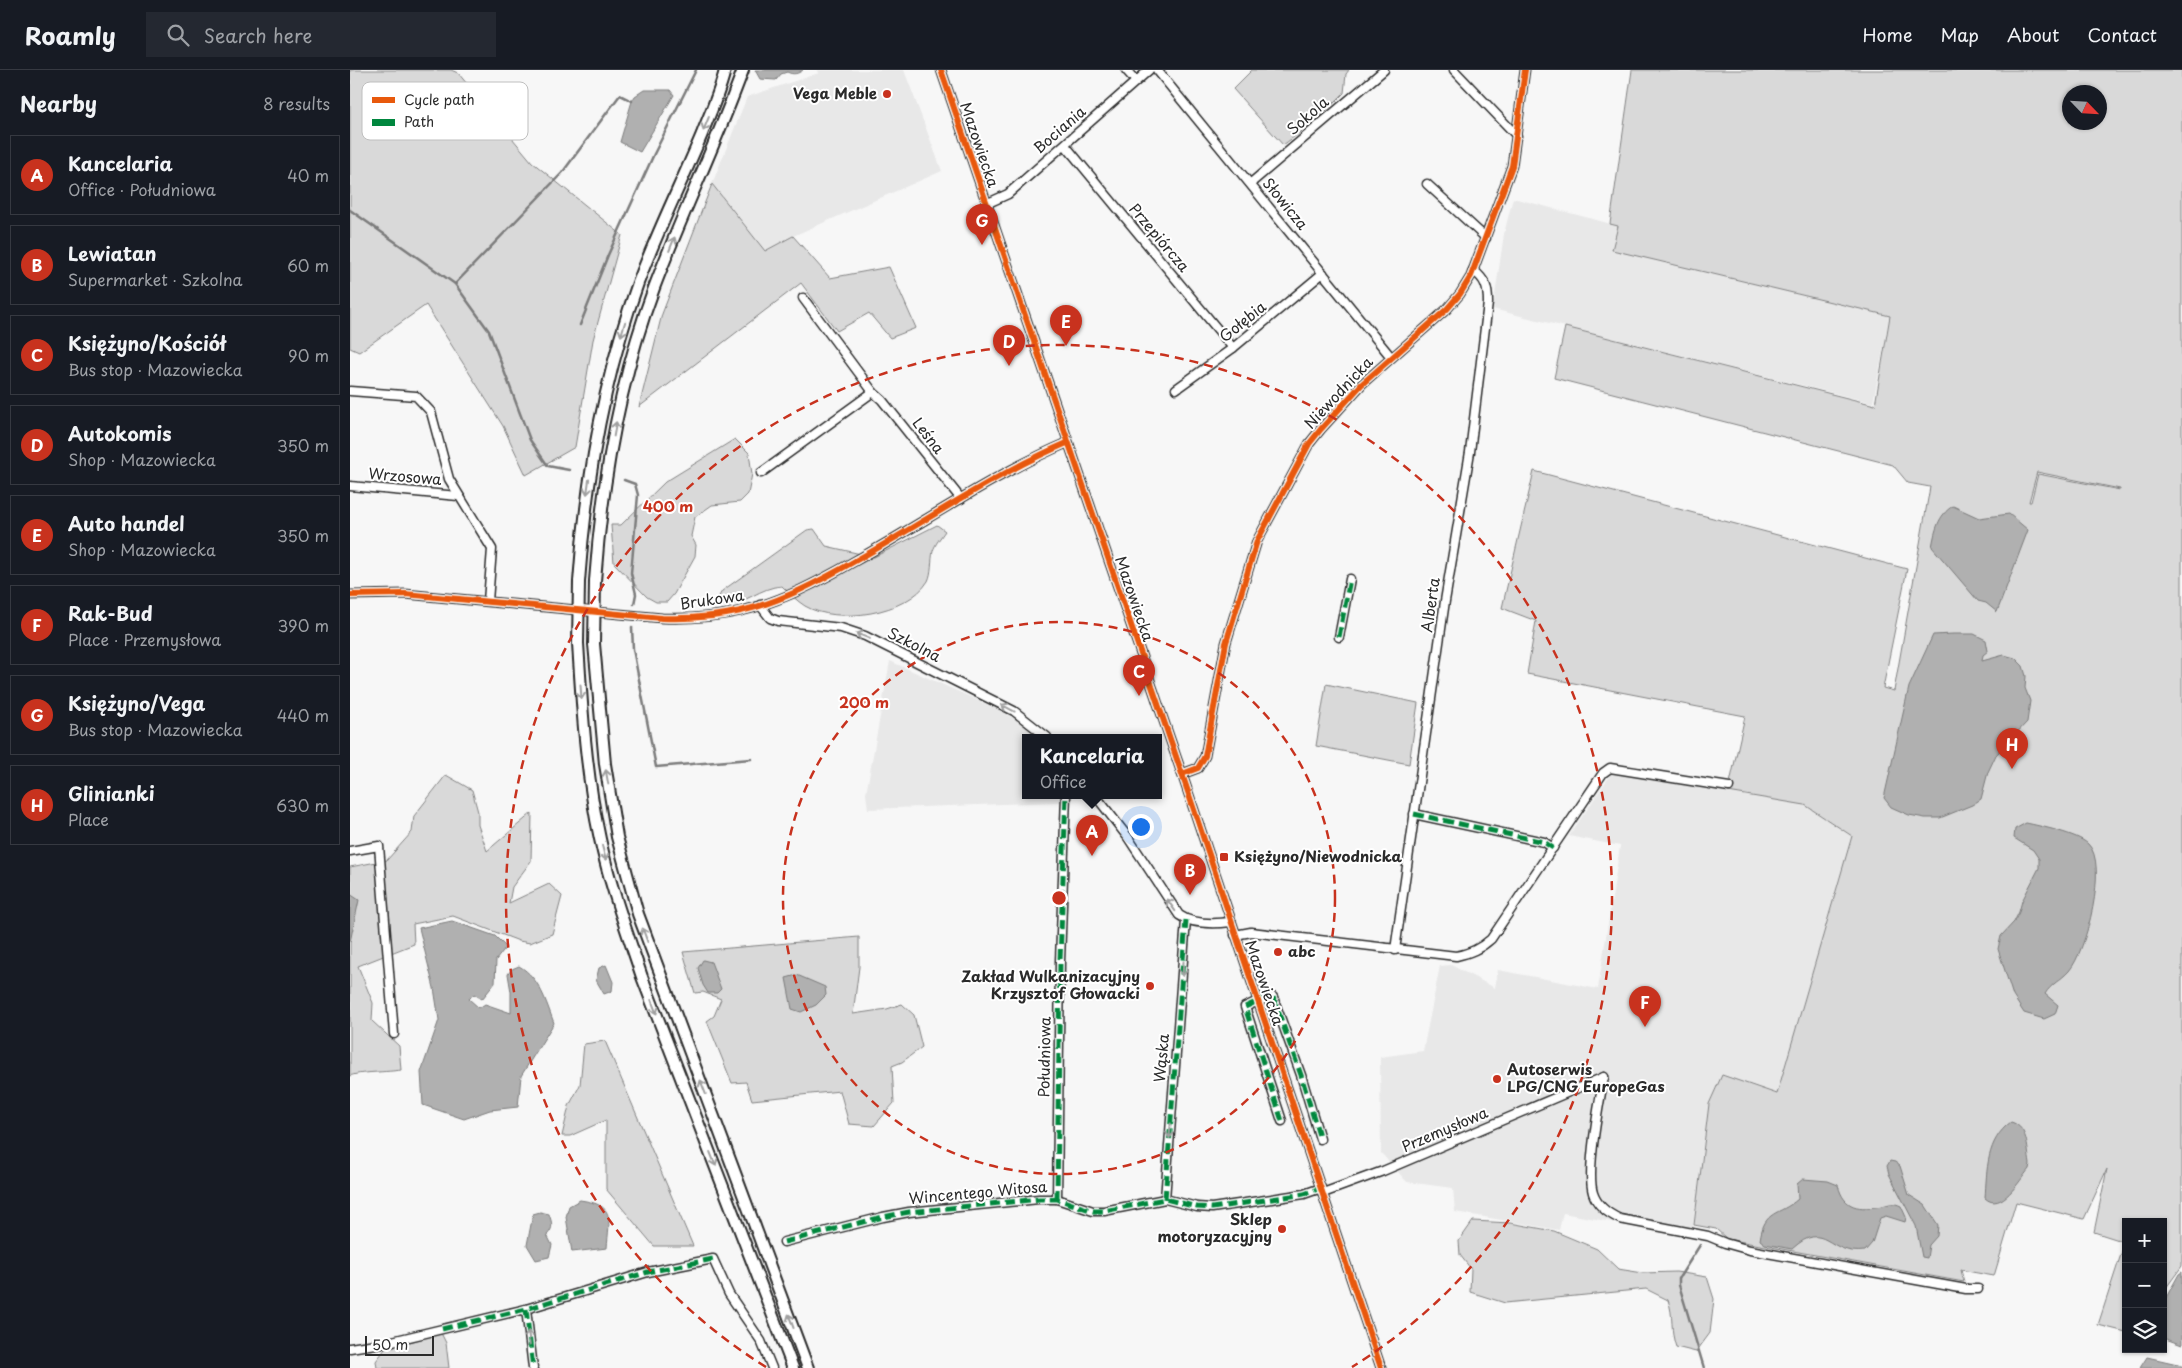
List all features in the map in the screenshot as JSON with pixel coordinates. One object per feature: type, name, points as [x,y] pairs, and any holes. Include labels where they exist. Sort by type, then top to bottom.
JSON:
[{"type":"main road","points":[[725,70],[712,108],[639,282],[617,352],[599,422],[582,534],[578,644],[590,782],[600,840],[621,916],[642,977],[794,1368]]},
{"type":"main road","points":[[743,70],[654,289],[635,350],[616,423],[606,481],[595,582],[594,644],[605,764],[617,836],[638,914],[808,1368]]},
{"type":"street","name":"Mazowiecka","points":[[941,70],[1067,443],[1182,774],[1381,1368]]},
{"type":"street","points":[[1126,70],[1136,81]]},
{"type":"street","name":"Bociania","points":[[986,204],[1008,194],[1149,70]]},
{"type":"street","name":"Słowicza","points":[[1157,70],[1324,272],[1391,357]]},
{"type":"street","name":"Sokola","points":[[1251,183],[1384,70]]},
{"type":"street","points":[[1454,70],[1516,136]]},
{"type":"street","name":"Niewodnicka","points":[[1182,774],[1198,768],[1205,756],[1209,727],[1232,619],[1257,541],[1309,444],[1362,384],[1447,309],[1460,294],[1474,270],[1512,166],[1525,70]]},
{"type":"street","name":"Przepiórcza","points":[[1064,145],[1233,348]]},
{"type":"street","points":[[1427,184],[1486,238]]},
{"type":"street","name":"Alberta","points":[[1395,950],[1445,601],[1470,452],[1488,303],[1488,288],[1483,277],[1474,270]]},
{"type":"street","name":"Gołębia","points":[[1176,389],[1233,348],[1324,272]]},
{"type":"street","name":"Leśna","points":[[803,298],[873,392],[882,400],[961,499]]},
{"type":"street","points":[[350,391],[416,396],[431,412],[449,480],[492,549],[488,601]]},
{"type":"street","points":[[761,473],[873,392]]},
{"type":"street","name":"Brukowa","points":[[350,595],[404,594],[626,616],[684,618],[741,611],[814,584],[961,499],[1049,450],[1067,443]]},
{"type":"street","name":"Wrzosowa","points":[[350,486],[458,496]]},
{"type":"street","points":[[1340,637],[1350,580]]},
{"type":"street","name":"Szkolna","points":[[760,605],[770,618],[778,621],[841,628],[865,636],[1014,711],[1043,734]]},
{"type":"street","points":[[1235,935],[1251,932],[1456,956],[1470,953],[1482,947],[1491,939],[1603,773],[1610,768],[1729,787]]},
{"type":"street","name":"Południowa","points":[[1057,1199],[1060,961],[1066,799]]},
{"type":"street","points":[[1098,799],[1127,836],[1173,908],[1186,920],[1217,924],[1231,922]]},
{"type":"street","points":[[1414,814],[1544,842],[1553,848]]},
{"type":"street","points":[[350,851],[379,846],[394,1034]]},
{"type":"street","name":"Wąska","points":[[1165,1198],[1186,920]]},
{"type":"street","points":[[1282,1121],[1245,1007],[1273,997],[1320,1138]]},
{"type":"street","name":"Przemysłowa","points":[[1322,1191],[1383,1171],[1604,1077],[1598,1109],[1590,1179],[1593,1194],[1602,1207],[1610,1214],[1620,1219],[1708,1236],[1750,1250],[1966,1289],[1978,1289]]},
{"type":"street","name":"Wincentego Witosa","points":[[784,1242],[909,1212],[1039,1199],[1057,1199],[1080,1208],[1098,1211],[1165,1198],[1197,1207],[1212,1208],[1322,1191]]},
{"type":"street","points":[[350,1348],[388,1342],[526,1309],[648,1272],[713,1259],[729,1294],[761,1341],[772,1368]]},
{"type":"street","points":[[526,1309],[533,1368]]},
{"type":"shaded area","points":[[350,70],[451,70],[458,73],[465,82],[362,82],[362,140],[514,140],[532,162],[622,235],[593,340],[575,447],[526,475],[503,426],[426,305],[359,352],[350,348]]},
{"type":"shaded area","points":[[755,70],[803,70],[795,74],[787,72],[781,74],[776,80],[760,79]]},
{"type":"shaded area","points":[[818,70],[904,70],[942,171],[793,236],[765,251],[712,184],[747,97],[819,73]]},
{"type":"shaded area","points":[[1252,70],[1349,70],[1346,74],[1344,93],[1317,120],[1283,145],[1233,89]]},
{"type":"shaded area","points":[[1632,70],[2182,70],[2182,1266],[2167,1287],[2167,1218],[2122,1218],[2122,1241],[2094,1232],[2107,1169],[2084,1219],[2016,1202],[1994,1276],[1961,1270],[1964,1282],[1727,1239],[1716,1229],[1694,1225],[1709,1104],[1722,1075],[1777,1094],[1852,836],[1805,805],[1728,792],[1745,716],[1527,674],[1536,621],[1502,608],[1534,471],[1907,569],[1883,688],[1894,691],[1930,487],[1908,483],[1893,465],[1554,378],[1565,327],[1875,405],[1890,316],[1612,250],[1618,226],[1610,224]],"holes":[[[2037,472],[2120,489],[2038,474],[2031,502],[2029,502]]]},
{"type":"shaded area","points":[[644,90],[670,90],[674,95],[640,152],[620,142],[632,101],[635,96]]},
{"type":"shaded area","points":[[712,184],[765,251],[793,236],[830,278],[889,267],[916,328],[890,338],[869,313],[837,331],[801,283],[639,407],[662,314]]},
{"type":"shaded area","points":[[1513,198],[1619,226],[1613,250],[1890,316],[1873,403],[1493,309],[1504,234]]},
{"type":"shaded area","points":[[735,439],[749,453],[752,474],[748,494],[740,502],[712,505],[695,517],[691,536],[696,545],[695,556],[674,594],[667,602],[656,602],[647,597],[614,563],[611,525],[621,525],[665,482]]},
{"type":"shaded area","points":[[1953,506],[1979,518],[2009,514],[2028,530],[1997,612],[1986,603],[1978,601],[1932,547],[1936,529],[1941,519]]},
{"type":"shaded area","points":[[937,525],[945,531],[933,551],[928,581],[905,602],[889,608],[853,615],[835,615],[819,612],[802,604],[782,586],[767,589],[731,604],[723,605],[718,598],[722,591],[807,530],[814,529],[826,546],[874,557]]},
{"type":"shaded area","points":[[1974,634],[1986,640],[1988,651],[1983,655],[1982,661],[2004,655],[2015,658],[2023,666],[2026,676],[2025,688],[2030,701],[2027,722],[1996,755],[1988,772],[1981,799],[1972,805],[1940,818],[1909,815],[1891,807],[1884,798],[1909,687],[1933,635]]},
{"type":"shaded area","points":[[890,661],[995,708],[1021,722],[1035,734],[1022,734],[1022,799],[1061,799],[1061,802],[868,809],[866,794]]},
{"type":"shaded area","points":[[1326,684],[1418,703],[1409,764],[1316,746]]},
{"type":"shaded area","points":[[1611,774],[1805,804],[1852,836],[1777,1094],[1722,1075],[1709,1104],[1692,1237],[1563,1213],[1559,1230],[1455,1212],[1453,1188],[1407,1182],[1381,1153],[1380,1057],[1423,1051],[1440,966],[1451,965],[1495,988],[1498,970],[1598,989],[1620,846],[1569,836]]},
{"type":"shaded area","points":[[446,775],[472,790],[478,812],[478,825],[487,851],[532,813],[531,861],[512,887],[509,903],[549,884],[562,896],[552,934],[530,943],[519,941],[453,916],[413,924],[414,944],[358,966],[373,1003],[372,1021],[399,1046],[401,1070],[350,1076],[350,867],[387,860],[412,832],[414,816]]},
{"type":"shaded area","points":[[2026,823],[2083,840],[2094,854],[2096,869],[2093,908],[2082,946],[2076,961],[2069,971],[2050,987],[2045,994],[2058,1005],[2055,1014],[2044,1019],[2024,1013],[2013,996],[1998,949],[2001,936],[2014,922],[2022,901],[2039,868],[2039,859],[2033,850],[2014,838],[2015,829]]},
{"type":"shaded area","points":[[350,894],[359,900],[350,942]]},
{"type":"shaded area","points":[[452,921],[495,936],[506,947],[496,960],[495,983],[482,999],[474,994],[469,999],[479,1008],[485,1004],[511,1013],[511,992],[508,974],[512,969],[519,966],[537,984],[554,1023],[521,1076],[518,1107],[490,1110],[464,1119],[423,1105],[421,1072],[439,1020],[434,988],[419,928]]},
{"type":"shaded area","points":[[859,937],[859,967],[853,1014],[887,1009],[902,1004],[914,1015],[922,1047],[902,1062],[892,1066],[894,1103],[874,1126],[849,1124],[840,1091],[752,1100],[746,1082],[732,1083],[707,1021],[714,1016],[721,999],[703,992],[695,993],[683,952]]},
{"type":"shaded area","points":[[703,960],[711,962],[721,989],[717,993],[708,993],[703,985],[698,968]]},
{"type":"shaded area","points":[[606,965],[613,982],[612,991],[604,994],[596,980],[599,968]]},
{"type":"shaded area","points":[[797,975],[825,987],[826,995],[816,1005],[801,1012],[792,1009],[786,978]]},
{"type":"shaded area","points":[[605,1041],[693,1246],[654,1246],[606,1189],[606,1120],[570,1136],[562,1136],[569,1106],[580,1085],[584,1044]]},
{"type":"shaded area","points":[[2011,1122],[2021,1128],[2026,1138],[2029,1169],[2009,1194],[2003,1199],[1991,1202],[1985,1198],[1989,1156],[1997,1138]]},
{"type":"shaded area","points":[[1890,1161],[1900,1166],[1909,1195],[1925,1205],[1938,1225],[1937,1236],[1929,1245],[1927,1258],[1922,1257],[1916,1226],[1889,1174],[1887,1166]]},
{"type":"shaded area","points":[[1803,1179],[1828,1181],[1838,1185],[1844,1199],[1854,1206],[1866,1208],[1892,1204],[1901,1206],[1906,1217],[1905,1222],[1886,1216],[1880,1218],[1872,1243],[1865,1251],[1852,1251],[1842,1248],[1820,1237],[1803,1240],[1792,1249],[1765,1244],[1760,1240],[1765,1223],[1773,1214],[1798,1199],[1797,1184]]},
{"type":"shaded area","points":[[580,1200],[592,1202],[605,1209],[609,1221],[607,1248],[572,1252],[566,1217],[569,1206]]},
{"type":"shaded area","points":[[540,1212],[549,1214],[552,1225],[547,1235],[552,1245],[549,1257],[536,1260],[527,1245],[533,1214]]},
{"type":"shaded area","points":[[1473,1221],[1510,1223],[1554,1231],[1597,1249],[1618,1269],[1643,1273],[1676,1272],[1707,1277],[1714,1299],[1710,1333],[1696,1352],[1676,1347],[1668,1300],[1646,1289],[1505,1303],[1470,1292],[1471,1269],[1460,1255],[1459,1241]]},
{"type":"shaded area","points":[[2122,1251],[2122,1331],[2098,1325]]},
{"type":"shaded area","points":[[2182,1272],[2182,1345],[2167,1339],[2167,1296]]},
{"type":"shaded area","points":[[441,1333],[446,1343],[449,1368],[377,1368],[376,1361],[385,1349]]},
{"type":"shaded area","points":[[2147,1357],[2182,1365],[2182,1368],[2140,1368]]},
{"type":"waterway","points":[[580,325],[608,255],[654,154],[696,70]]},
{"type":"waterway","points":[[350,210],[455,284],[562,173],[620,95],[632,101]]},
{"type":"waterway","points":[[455,284],[489,331],[530,440],[548,466],[569,470]]},
{"type":"waterway","points":[[624,480],[635,484],[638,495],[631,573],[636,594],[634,604]]},
{"type":"waterway","points":[[632,627],[633,649],[656,767],[751,759]]},
{"type":"waterway","points":[[1700,1245],[1679,1278],[1679,1285],[1704,1368]]},
{"type":"marked path","points":[[1339,637],[1350,579]]},
{"type":"marked path","points":[[1057,1199],[1060,961],[1066,799]]},
{"type":"marked path","points":[[1414,814],[1544,842],[1553,848]]},
{"type":"marked path","points":[[1165,1199],[1186,920]]},
{"type":"marked path","points":[[1282,1121],[1245,1007],[1273,997],[1301,1075],[1320,1139]]},
{"type":"marked path","points":[[784,1242],[909,1212],[1039,1199],[1057,1199],[1093,1211],[1104,1211],[1165,1199],[1197,1207],[1212,1208],[1304,1194],[1321,1188]]},
{"type":"marked path","points":[[442,1329],[526,1309],[648,1272],[713,1259]]},
{"type":"marked path","points":[[526,1309],[533,1368]]},
{"type":"cycle path","points":[[941,70],[1182,774],[1381,1368]]},
{"type":"cycle path","points":[[1182,774],[1198,768],[1205,756],[1226,643],[1257,541],[1309,444],[1362,384],[1447,309],[1460,294],[1471,276],[1512,166],[1525,70]]},
{"type":"cycle path","points":[[350,595],[405,594],[662,618],[702,617],[741,611],[771,602],[842,569],[986,484],[1067,443]]},
{"type":"place","name":"Vega Meble","points":[[887,94]]},
{"type":"place","name":"Księżyno/Vega","points":[[982,245]]},
{"type":"place","name":"Auto handel","points":[[1066,346]]},
{"type":"place","name":"Autokomis","points":[[1009,366]]},
{"type":"place","name":"Księżyno/Kościół","points":[[1139,696]]},
{"type":"place","name":"Glinianki","points":[[2012,769]]},
{"type":"place","name":"Kancelaria","points":[[1092,856]]},
{"type":"place","name":"Księżyno/Niewodnicka","points":[[1224,857]]},
{"type":"place","name":"Lewiatan","points":[[1190,895]]},
{"type":"place","name":"abc","points":[[1278,952]]},
{"type":"place","name":"Zakład Wulkanizacyjny Krzysztof Głowacki","points":[[1150,986]]},
{"type":"place","name":"Rak-Bud","points":[[1645,1027]]},
{"type":"place","name":"Autoserwis LPG/CNG EuropeGas","points":[[1497,1079]]},
{"type":"place","name":"Sklep motoryzacyjny","points":[[1282,1229]]}]
